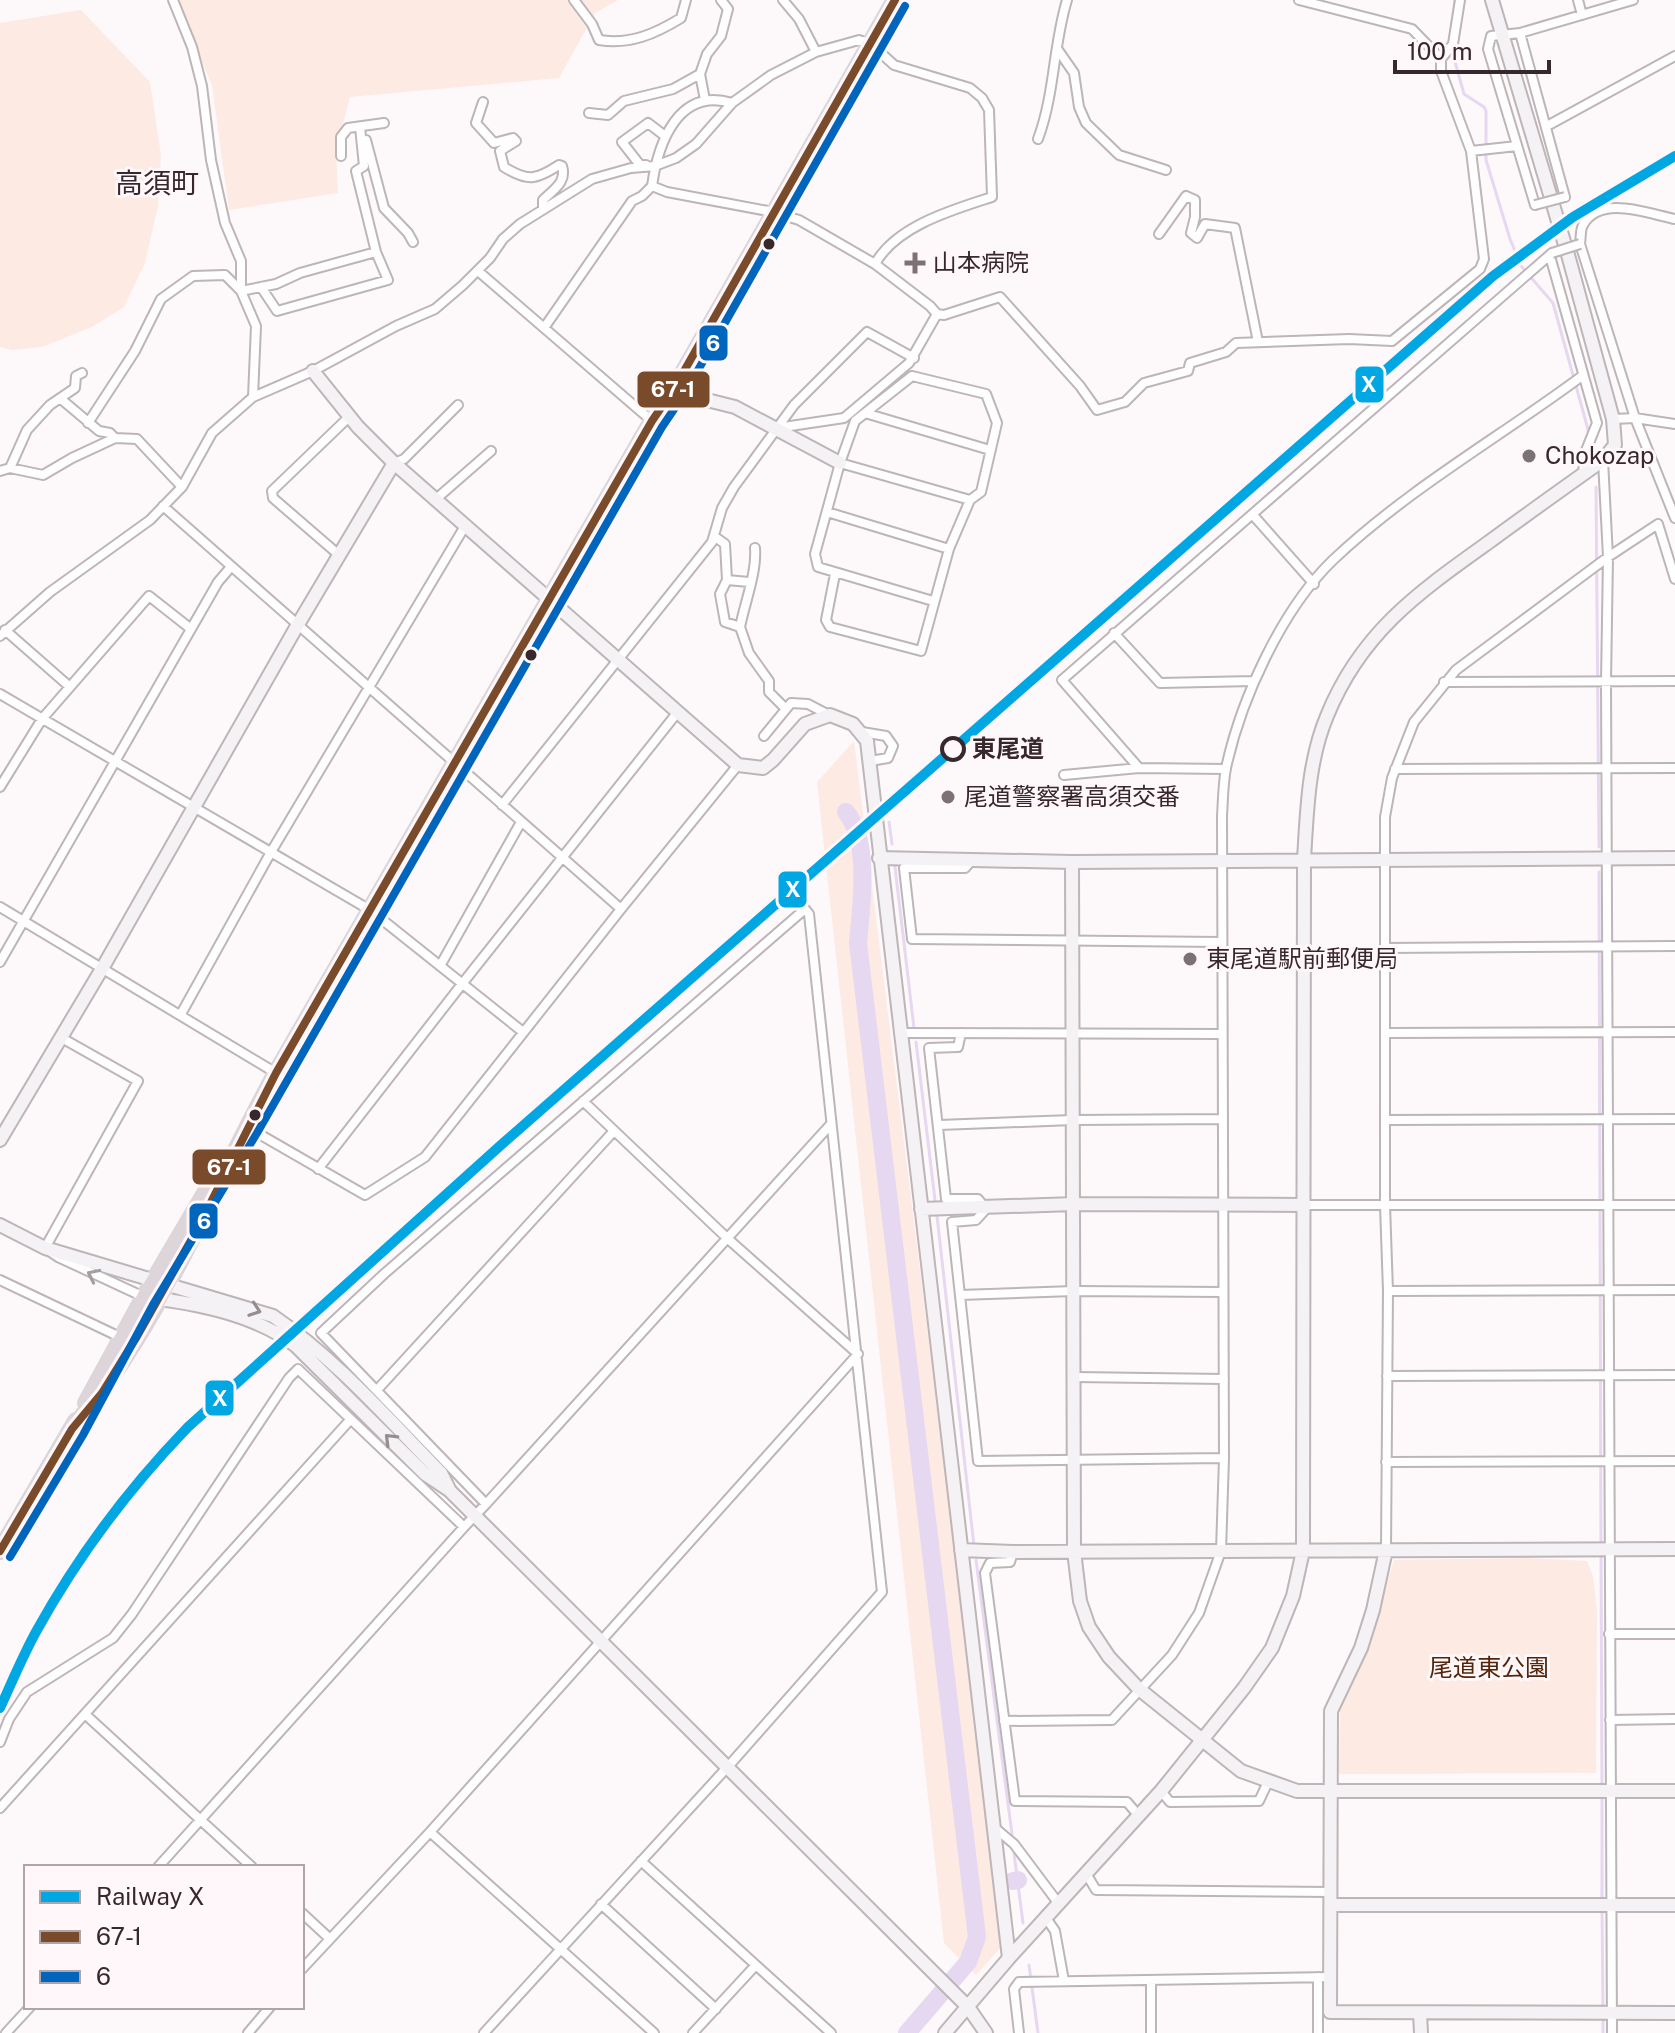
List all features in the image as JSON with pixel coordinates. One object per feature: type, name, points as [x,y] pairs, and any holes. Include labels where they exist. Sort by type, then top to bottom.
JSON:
[{"type":"highway","points":[[0,1551],[123,1339],[228,1171],[276,1073],[652,421],[675,387],[895,0]]},
{"type":"highway","points":[[72,1429],[102,1393],[151,1298]]},
{"type":"street","points":[[574,0],[592,24],[599,40],[614,42],[656,33],[681,18],[686,0]]},
{"type":"street","points":[[705,100],[700,74],[707,54],[721,36],[728,9],[721,0]]},
{"type":"street","points":[[783,0],[799,19],[816,52]]},
{"type":"street","points":[[1038,139],[1048,111],[1058,50],[1057,33],[1067,0]]},
{"type":"street","points":[[1299,0],[1412,29],[1441,59]]},
{"type":"street","points":[[652,186],[667,192],[773,212],[799,220],[875,264],[937,314],[944,315],[1000,297],[1063,366],[1097,410],[1125,402],[1144,383],[1188,371],[1190,363],[1226,352],[1236,343],[1349,339],[1392,341],[1480,269],[1484,259],[1471,151],[1441,71],[1441,59],[1450,48],[1460,0]]},
{"type":"street","points":[[945,2033],[963,2002],[1087,1875],[1201,1742],[1272,1648],[1293,1596],[1303,1551],[1304,859],[1307,798],[1317,745],[1327,716],[1353,665],[1385,623],[1419,592],[1603,460],[1615,445],[1613,419],[1492,0]]},
{"type":"street","points":[[1578,0],[1582,15]]},
{"type":"street","points":[[1520,33],[1565,197],[1535,205],[1488,49],[1491,36],[1520,33],[1633,0]]},
{"type":"street","points":[[174,1],[192,47],[202,86],[211,160],[225,223],[241,261],[241,291]]},
{"type":"street","points":[[70,687],[2,633],[50,592],[125,541],[163,506],[182,487],[212,433],[253,397],[313,371],[396,326],[435,309],[478,271],[503,239],[543,209],[592,179],[631,168],[655,166],[676,158],[696,144],[732,103],[771,75],[816,52],[859,40],[870,43],[894,65],[970,88],[982,98],[989,110],[992,197],[930,218],[882,251],[875,264]]},
{"type":"street","points":[[1058,50],[1074,73],[1079,107],[1086,123],[1119,155],[1166,170]]},
{"type":"street","points":[[1547,126],[1675,56]]},
{"type":"street","points":[[589,113],[608,115],[624,101],[673,89],[700,74]]},
{"type":"street","points":[[544,328],[632,201],[652,186],[655,166],[669,128],[683,112],[705,100],[720,99],[732,103]]},
{"type":"street","points":[[483,102],[476,123],[494,143],[513,138],[516,141],[500,151],[504,167],[527,179],[562,166],[565,174],[543,200],[543,209]]},
{"type":"street","points":[[341,156],[341,137],[348,128],[384,123]]},
{"type":"street","points":[[655,166],[640,165],[622,142],[648,123],[665,136]]},
{"type":"street","points":[[261,287],[277,311],[388,280],[376,252],[356,171],[364,166],[362,127]]},
{"type":"street","points":[[362,127],[384,208],[413,242]]},
{"type":"street","points":[[1471,151],[1517,146]]},
{"type":"street","points":[[1159,234],[1186,196],[1195,200],[1191,233],[1197,238],[1205,224],[1235,228],[1258,342]]},
{"type":"street","points":[[1675,219],[1614,207],[1593,213],[1582,226],[1580,244],[1635,418],[1675,518]]},
{"type":"street","points":[[366,213],[384,208]]},
{"type":"street","points":[[1139,768],[1062,680],[1551,254],[1580,244]]},
{"type":"street","points":[[241,291],[376,252]]},
{"type":"street","points":[[1551,254],[1580,378],[1597,423],[1585,453],[1583,474]]},
{"type":"street","points":[[478,271],[652,421]]},
{"type":"street","points":[[88,423],[135,351],[161,299],[193,276],[225,275],[241,291],[256,326],[253,397]]},
{"type":"street","points":[[777,428],[844,418],[914,358],[937,314]]},
{"type":"street","points":[[502,805],[714,536],[722,508],[794,405],[867,332],[914,358]]},
{"type":"street","points":[[313,371],[394,463],[738,765],[763,768],[805,724],[830,715]]},
{"type":"street","points":[[82,373],[76,376],[75,388],[50,405],[27,430],[5,469],[43,475],[115,438]]},
{"type":"street","points":[[835,574],[826,620],[830,627],[921,651],[949,549],[970,500],[981,492],[997,423],[986,394],[912,376],[855,421],[815,554],[818,567],[835,574],[933,601]]},
{"type":"street","points":[[1004,1721],[1112,1720],[1172,1655],[1189,1630],[1199,1613],[1221,1551],[1224,1458],[1222,816],[1226,769],[1254,681],[1288,617],[1331,562],[1381,518],[1580,378]]},
{"type":"street","points":[[675,387],[695,397],[735,407],[840,463],[970,500]]},
{"type":"street","points":[[61,399],[88,423],[115,438],[137,439],[182,487]]},
{"type":"street","points":[[0,1140],[3,1126],[103,967],[297,626],[394,463],[404,459],[458,405]]},
{"type":"street","points":[[865,413],[990,450]]},
{"type":"street","points":[[339,555],[273,498],[272,491],[350,416]]},
{"type":"street","points":[[1613,419],[1635,418],[1675,424]]},
{"type":"street","points":[[436,499],[491,451]]},
{"type":"street","points":[[1603,460],[1605,559],[1601,769],[1606,858],[1602,947],[1604,1549],[1610,1720],[1605,1792],[1605,2013],[1612,2033]]},
{"type":"street","points":[[163,506],[621,909]]},
{"type":"street","points":[[827,512],[949,549]]},
{"type":"street","points":[[1253,515],[1314,584]]},
{"type":"street","points":[[1318,2033],[1332,1898],[1331,1711],[1361,1648],[1386,1550],[1385,817],[1395,769],[1414,722],[1444,682],[1473,654],[1658,524],[1675,579]]},
{"type":"street","points":[[181,1014],[271,852],[465,526]]},
{"type":"street","points":[[714,536],[725,544],[727,580],[720,594],[725,622],[740,627]]},
{"type":"street","points":[[755,548],[756,563],[740,627],[749,653],[769,681],[769,692],[785,708]]},
{"type":"street","points":[[0,962],[218,582],[230,568]]},
{"type":"street","points":[[727,580],[749,582]]},
{"type":"street","points":[[0,787],[42,719],[149,596],[191,629]]},
{"type":"street","points":[[1114,633],[1160,683],[1254,681]]},
{"type":"street","points":[[1444,682],[1675,681]]},
{"type":"street","points":[[0,694],[370,910],[523,1032]]},
{"type":"street","points":[[764,736],[791,703],[808,704],[853,724],[867,741],[1009,1958]]},
{"type":"street","points":[[318,1169],[677,713]]},
{"type":"street","points":[[862,732],[886,736],[893,746],[888,758],[870,761]]},
{"type":"street","points":[[247,1127],[365,1195],[425,1157],[738,765]]},
{"type":"street","points":[[1064,775],[1139,768],[1226,769]]},
{"type":"street","points":[[1395,769],[1675,768]]},
{"type":"street","points":[[440,966],[521,822]]},
{"type":"street","points":[[879,858],[1072,862],[1675,858]]},
{"type":"street","points":[[973,859],[965,868],[904,868],[912,939],[1221,942]]},
{"type":"street","points":[[1072,862],[1074,1551],[1080,1601],[1089,1627],[1109,1657],[1139,1689],[1201,1742],[1241,1771],[1297,1791],[1675,1791]]},
{"type":"street","points":[[0,907],[276,1073]]},
{"type":"street","points":[[484,2033],[727,1768],[882,1592],[809,914],[805,909],[384,1274],[321,1333],[486,1504]]},
{"type":"street","points":[[1384,948],[1675,946]]},
{"type":"street","points":[[1385,1033],[1675,1032]]},
{"type":"street","points":[[899,1033],[1222,1034]]},
{"type":"street","points":[[961,1033],[958,1047],[929,1048],[946,1199],[978,1199],[986,1209]]},
{"type":"street","points":[[45,1248],[138,1081],[60,1037]]},
{"type":"street","points":[[583,1101],[727,1238],[858,1354]]},
{"type":"street","points":[[939,1125],[1222,1119]]},
{"type":"street","points":[[1386,1120],[1675,1119]]},
{"type":"street","points":[[160,1865],[831,1124]]},
{"type":"street","points":[[377,1390],[613,1132]]},
{"type":"street","points":[[921,1209],[1074,1204],[1675,1205]]},
{"type":"street","points":[[986,1209],[976,1220],[952,1222],[978,1461],[1224,1458]]},
{"type":"street","points":[[0,1225],[58,1257],[151,1298],[233,1316],[279,1333],[296,1346],[425,1474],[449,1490],[963,2002],[986,2033]]},
{"type":"street","points":[[45,1248],[273,1316],[304,1337],[441,1473],[449,1490]]},
{"type":"street","points":[[0,1280],[123,1339]]},
{"type":"street","points":[[1388,1291],[1675,1290]]},
{"type":"street","points":[[960,1295],[1074,1291],[1223,1292]]},
{"type":"street","points":[[304,1967],[430,1832],[858,1354]]},
{"type":"street","points":[[0,1742],[9,1719],[27,1692],[113,1638],[298,1369],[464,1527]]},
{"type":"street","points":[[1387,1376],[1675,1375]]},
{"type":"street","points":[[1074,1377],[1224,1379]]},
{"type":"street","points":[[0,1808],[350,1420]]},
{"type":"street","points":[[1386,1462],[1675,1461]]},
{"type":"street","points":[[961,1550],[1675,1549]]},
{"type":"street","points":[[1013,1552],[1010,1562],[990,1563],[985,1573],[1015,1801],[1127,1802],[1139,1816]]},
{"type":"street","points":[[1609,1634],[1675,1634]]},
{"type":"street","points":[[86,1715],[250,1865]]},
{"type":"street","points":[[1610,1720],[1675,1719]]},
{"type":"street","points":[[1161,1791],[1170,1802],[1259,1801],[1268,1782]]},
{"type":"street","points":[[994,1828],[1014,1844],[1059,1904]]},
{"type":"street","points":[[430,1832],[654,2033]]},
{"type":"street","points":[[641,1861],[831,2033]]},
{"type":"street","points":[[1087,1875],[1096,1890],[1675,1905]]},
{"type":"street","points":[[601,1904],[716,2009]]},
{"type":"street","points":[[304,1915],[329,1938]]},
{"type":"street","points":[[1046,1918],[1055,1931],[1064,1981]]},
{"type":"street","points":[[693,2033],[755,1966]]},
{"type":"street","points":[[1019,2033],[1014,1989],[1019,1982],[1325,1977]]},
{"type":"street","points":[[1325,1977],[1330,2012],[1675,2013]]},
{"type":"street","points":[[1151,1980],[1151,2033]]},
{"type":"street","points":[[4,2032],[28,2009]]},
{"type":"street","points":[[248,2033],[268,2009]]},
{"type":"street","points":[[1420,2013],[1421,2033]]},
{"type":"green space","points":[[176,0],[618,0],[595,13],[559,78],[350,97],[336,151],[338,193],[229,210],[212,85]]},
{"type":"green space","points":[[81,10],[150,82],[161,155],[158,206],[145,263],[124,307],[92,327],[42,347],[12,350],[0,347],[0,23]]},
{"type":"green space","points":[[854,741],[1004,1944],[976,1975],[944,1943],[817,782]]},
{"type":"green space","name":"尾道東公園","points":[[1528,1558],[1587,1561],[1593,1576],[1597,1611],[1596,1773],[1339,1774],[1340,1708],[1372,1635],[1394,1560]]},
{"type":"waterway","points":[[1449,44],[1455,0]]},
{"type":"waterway","points":[[1452,51],[1464,94],[1486,111],[1486,160],[1510,239],[1521,266],[1553,303],[1589,433]]},
{"type":"waterway","points":[[1596,487],[1599,847]]},
{"type":"waterway","points":[[846,812],[854,825],[862,857],[858,943],[977,1937],[968,1962],[907,2033]]},
{"type":"waterway","points":[[889,822],[892,844]]},
{"type":"waterway","points":[[895,867],[914,1028]]},
{"type":"waterway","points":[[1599,872],[1601,1544]]},
{"type":"waterway","points":[[916,1042],[935,1200]]},
{"type":"waterway","points":[[937,1216],[974,1546]]},
{"type":"waterway","points":[[1601,1551],[1602,1788]]},
{"type":"waterway","points":[[976,1560],[1012,1834]]},
{"type":"waterway","points":[[1602,1795],[1602,1900]]},
{"type":"waterway","points":[[1014,1853],[1023,1923]]},
{"type":"waterway","points":[[1013,1881],[1018,1880]]},
{"type":"waterway","points":[[1602,1907],[1603,2008]]},
{"type":"waterway","points":[[1029,1965],[1038,2033]]},
{"type":"waterway","points":[[1603,2015],[1603,2033]]},
{"type":"rail line","name":"X","points":[[0,1708],[32,1639],[87,1549],[145,1474],[188,1427],[501,1145],[1493,276],[1573,217],[1675,156]]},
{"type":"transit line","name":"67-1","points":[[0,1551],[72,1429],[102,1393],[136,1338],[198,1228],[276,1073],[652,421],[675,387],[895,0]]},
{"type":"transit line","name":"6","points":[[10,1557],[83,1435],[154,1303],[257,1133],[662,427],[685,393],[905,6]]},
{"type":"place","name":"山本病院","points":[[915,263]]},
{"type":"place","name":"Chokozap","points":[[1529,456]]},
{"type":"place","name":"東尾道","points":[[953,749]]},
{"type":"place","name":"尾道警察署高須交番","points":[[948,797]]},
{"type":"place","name":"東尾道駅前郵便局","points":[[1190,959]]},
{"type":"district","name":"高須町","points":[[157,183]]}]
